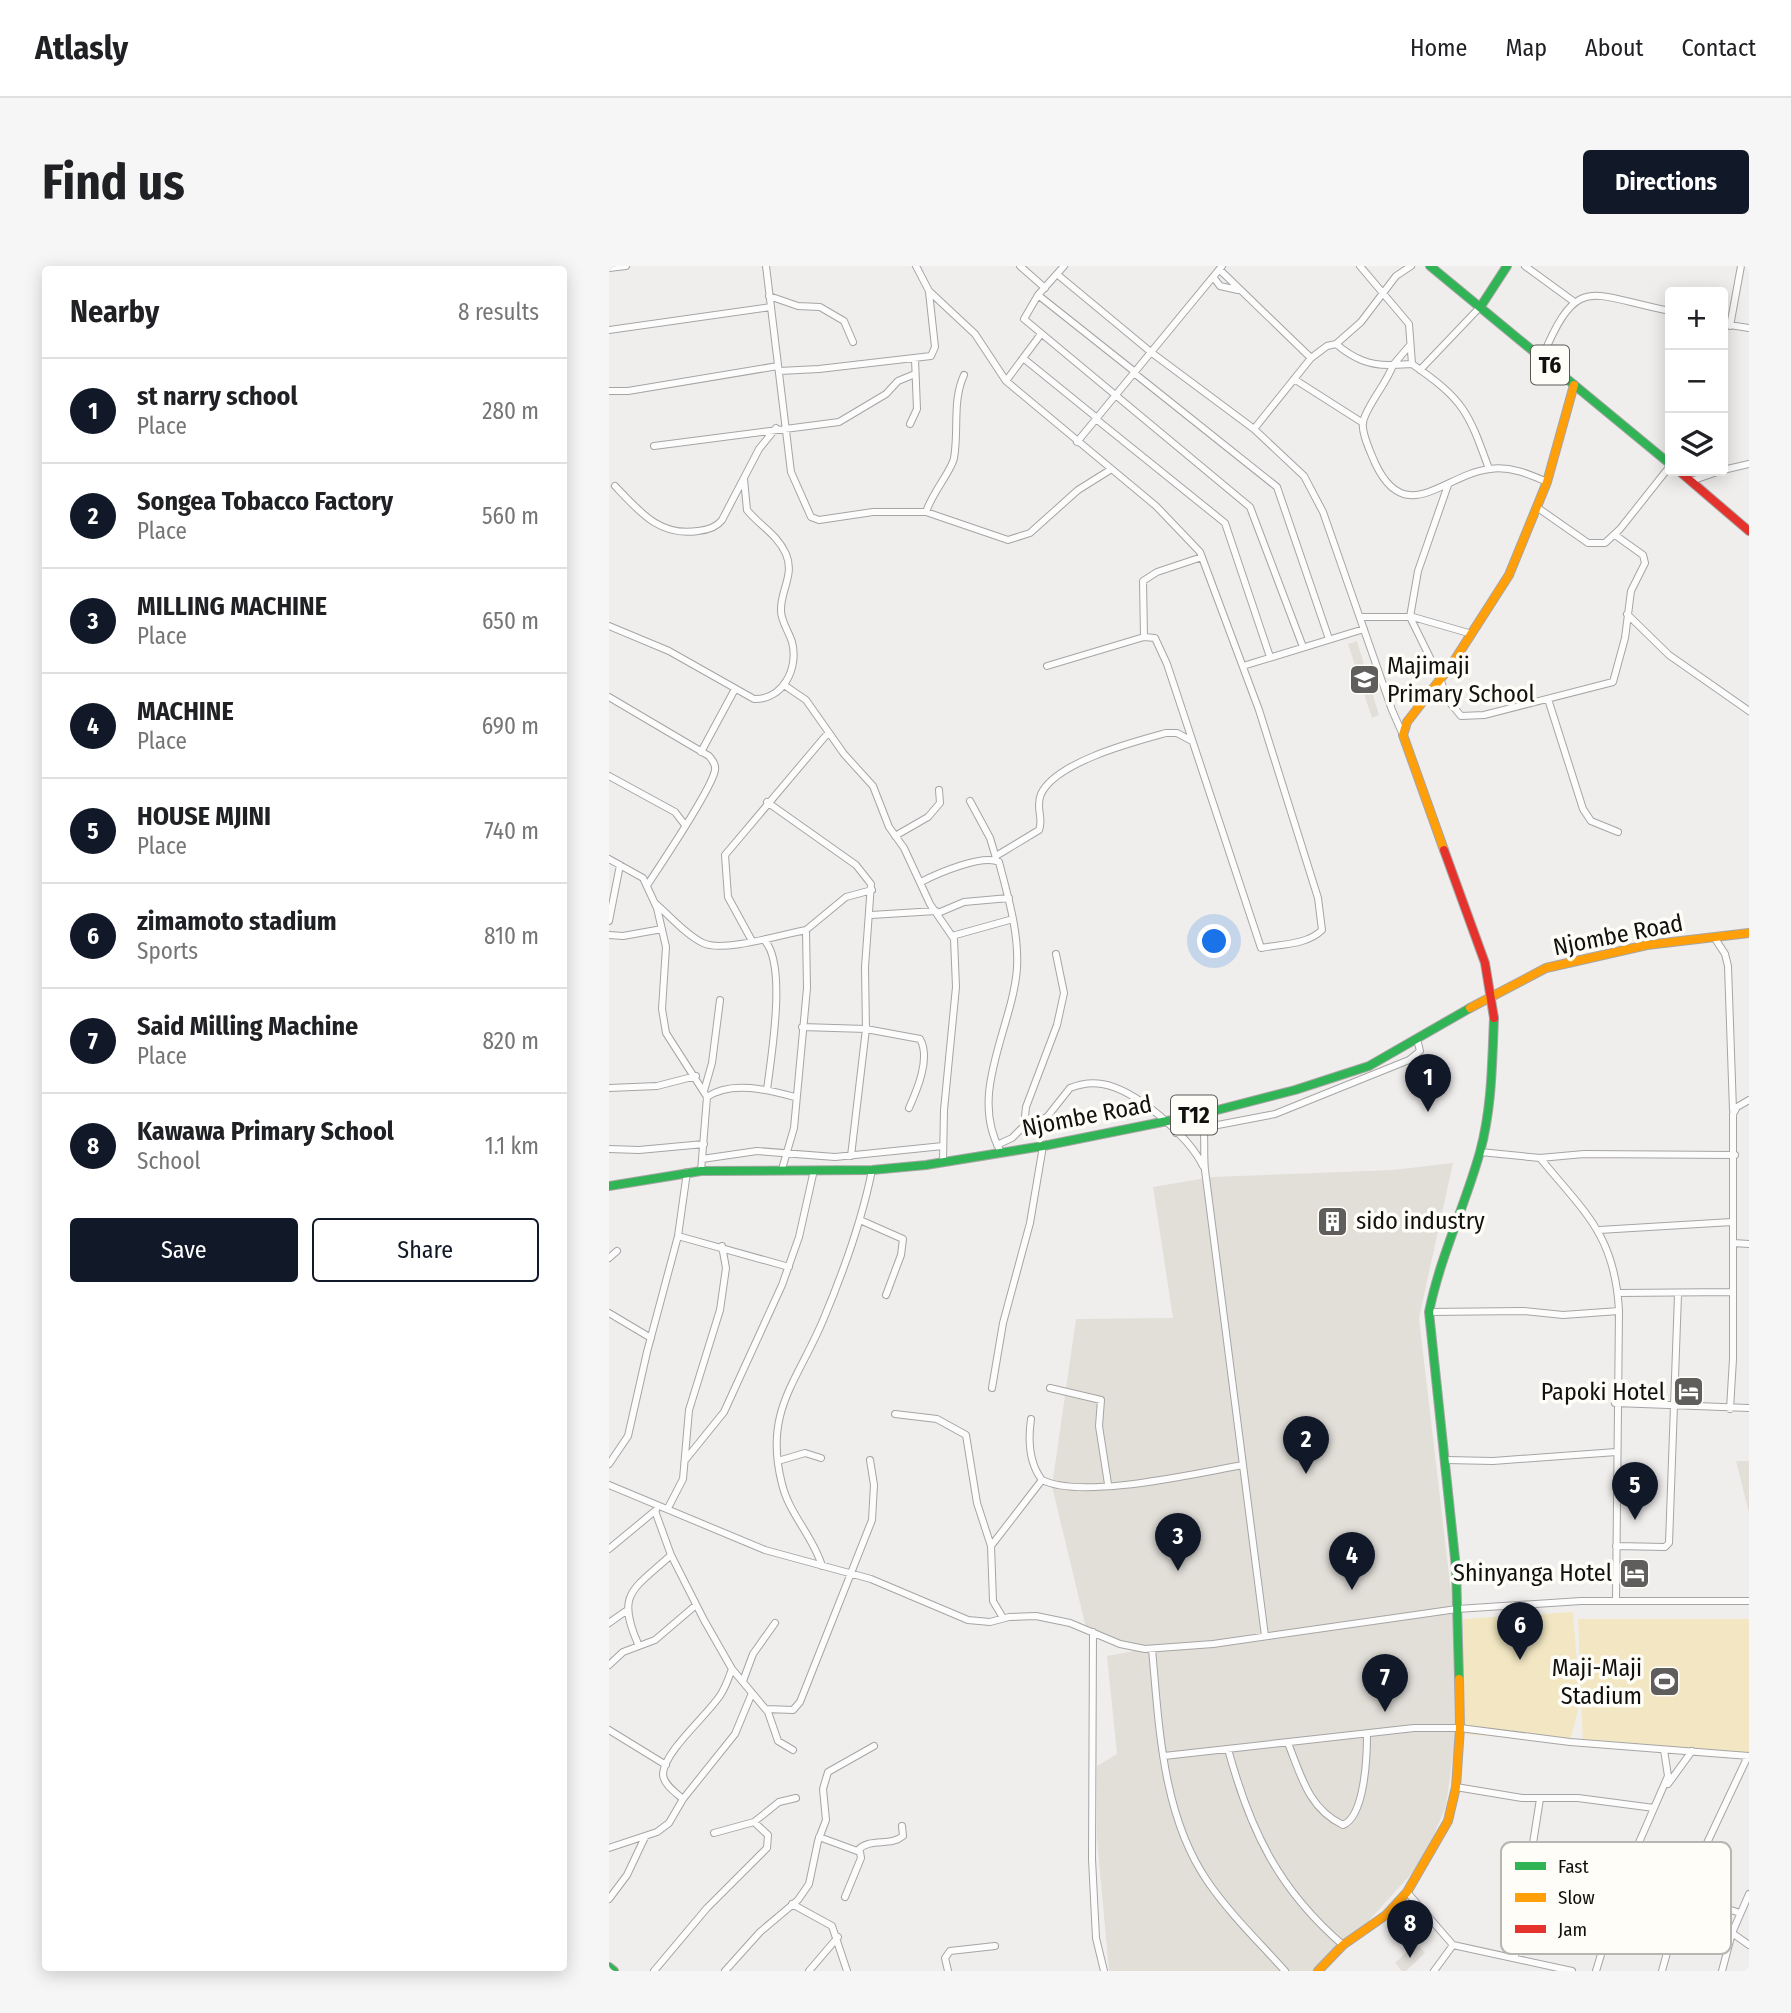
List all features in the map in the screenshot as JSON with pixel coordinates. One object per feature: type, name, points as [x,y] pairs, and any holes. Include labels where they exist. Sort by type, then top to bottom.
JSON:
[{"type":"main road","name":"T6","points":[[1430,266],[1665,461]]},
{"type":"main road","points":[[1481,306],[1507,266]]},
{"type":"main road","points":[[1318,1971],[1343,1945],[1386,1914],[1407,1892],[1448,1821],[1455,1787],[1460,1728],[1456,1568],[1429,1312],[1434,1288],[1480,1152],[1495,1066],[1493,995],[1455,876],[1403,735],[1407,722],[1472,635],[1509,575],[1547,482],[1574,386]]},
{"type":"main road","points":[[1685,476],[1749,531]]},
{"type":"main road","name":"Njombe Road","points":[[609,1186],[687,1172],[872,1170],[943,1162],[999,1148],[1042,1146],[1202,1114],[1323,1082],[1369,1066],[1518,980],[1572,960],[1647,945],[1749,933]]},
{"type":"main road","points":[[609,1968],[614,1971]]},
{"type":"street","points":[[609,268],[626,266]]},
{"type":"street","points":[[766,266],[791,472],[811,517],[819,520],[873,512],[926,512],[1008,540],[1030,533],[1078,489],[1110,470]]},
{"type":"street","points":[[916,266],[929,291],[975,334],[1006,381],[1175,524],[1202,557],[1243,666],[1318,898],[1322,930],[1317,935],[1287,944],[1261,948],[1159,643],[1151,636],[1144,637],[1047,666]]},
{"type":"street","points":[[1020,266],[1045,289]]},
{"type":"street","points":[[1063,266],[1038,295],[1023,318],[1250,507],[1303,647]]},
{"type":"street","points":[[1360,266],[1409,324],[1412,364]]},
{"type":"street","points":[[1254,429],[1311,358],[1327,346],[1336,344],[1361,322],[1401,271],[1411,266]]},
{"type":"street","points":[[1525,266],[1573,300]]},
{"type":"street","points":[[1728,317],[1741,266]]},
{"type":"street","points":[[1077,442],[1222,269],[1240,290],[1311,358]]},
{"type":"street","points":[[1058,275],[1152,353],[1254,429],[1292,462],[1315,494],[1403,735]]},
{"type":"street","points":[[1214,278],[1220,286],[1240,290]]},
{"type":"street","points":[[609,391],[628,391],[779,368],[931,356],[935,347],[929,291]]},
{"type":"street","points":[[1038,295],[1277,487],[1329,639]]},
{"type":"street","points":[[1542,358],[1565,310],[1573,300],[1593,295],[1665,310]]},
{"type":"street","points":[[769,296],[798,306],[820,307],[844,321],[853,342]]},
{"type":"street","points":[[1420,370],[1481,306]]},
{"type":"street","points":[[609,330],[771,307]]},
{"type":"street","points":[[1728,325],[1749,328]]},
{"type":"street","points":[[1006,381],[1041,334]]},
{"type":"street","points":[[1363,424],[1393,365],[1411,343]]},
{"type":"street","points":[[1336,344],[1357,360],[1393,365],[1412,364],[1453,396],[1468,413],[1489,469]]},
{"type":"street","points":[[1023,358],[1225,523],[1270,657]]},
{"type":"street","points":[[910,424],[917,410],[915,359]]},
{"type":"street","points":[[653,446],[845,420],[886,394],[890,386],[915,374]]},
{"type":"street","points":[[926,512],[934,489],[954,458],[958,390],[964,375]]},
{"type":"street","points":[[1294,379],[1363,424],[1374,460],[1383,479],[1394,491],[1420,496],[1489,469],[1525,472],[1547,482]]},
{"type":"street","points":[[615,486],[650,522],[668,530],[694,532],[719,524],[759,449],[776,428]]},
{"type":"street","points":[[1728,469],[1749,464]]},
{"type":"street","points":[[1538,508],[1593,545],[1605,543],[1615,535],[1665,471]]},
{"type":"street","points":[[1691,481],[1705,476]]},
{"type":"street","points":[[609,626],[669,651],[754,699],[773,696],[784,685],[794,652],[781,611],[789,564],[781,543],[747,510],[744,479]]},
{"type":"street","points":[[1448,485],[1421,561],[1410,617],[1440,678],[1447,699],[1461,716],[1477,716],[1613,682],[1625,638],[1631,591],[1646,563],[1643,555],[1615,535]]},
{"type":"street","points":[[1144,637],[1143,581],[1157,572],[1202,557]]},
{"type":"street","points":[[1627,614],[1669,655],[1749,711]]},
{"type":"street","points":[[1360,617],[1410,617],[1436,622],[1472,635]]},
{"type":"street","points":[[1243,666],[1364,629]]},
{"type":"street","points":[[784,685],[806,700],[828,733],[873,786],[895,836],[952,936],[955,946],[956,987],[943,1162]]},
{"type":"street","points":[[701,752],[735,689]]},
{"type":"street","points":[[609,697],[701,752],[715,764],[715,772],[648,884]]},
{"type":"street","points":[[1548,699],[1583,809],[1591,821],[1618,832]]},
{"type":"street","points":[[752,941],[728,897],[724,860],[731,844],[828,733]]},
{"type":"street","points":[[921,882],[953,868],[996,858],[1039,830],[1041,826],[1037,806],[1042,792],[1062,773],[1098,756],[1166,733],[1177,733],[1192,741]]},
{"type":"street","points":[[609,776],[675,812],[685,825]]},
{"type":"street","points":[[895,836],[933,813],[940,803],[939,790]]},
{"type":"street","points":[[767,802],[869,877],[872,890],[865,967],[866,1029],[851,1156]]},
{"type":"street","points":[[970,802],[990,838],[1013,919],[1016,971],[999,1037],[989,1100],[990,1122],[999,1148],[1024,1126],[1051,1114],[1070,1088],[1089,1083],[1118,1088],[1166,1121],[1195,1152],[1205,1170]]},
{"type":"street","points":[[609,859],[638,874],[648,884],[666,947],[662,1020],[674,1050],[696,1076],[705,1094]]},
{"type":"street","points":[[609,921],[609,907],[620,865]]},
{"type":"street","points":[[655,902],[703,943],[765,941],[806,930],[846,897],[872,890]]},
{"type":"street","points":[[871,915],[937,912],[964,902],[1009,898]]},
{"type":"street","points":[[952,936],[1013,919]]},
{"type":"street","points":[[609,935],[662,929]]},
{"type":"street","points":[[782,1169],[789,1153],[807,988],[806,930]]},
{"type":"street","points":[[1714,937],[1725,954],[1728,966],[1735,1155],[1730,1409]]},
{"type":"street","points":[[765,941],[773,953],[776,975],[767,1090]]},
{"type":"street","points":[[1024,1126],[1026,1107],[1057,1025],[1064,993],[1056,954]]},
{"type":"street","points":[[701,1171],[705,1094],[720,1000]]},
{"type":"street","points":[[801,1027],[866,1029],[922,1041],[920,1080],[909,1108]]},
{"type":"street","points":[[1176,1133],[1275,1114],[1374,1076],[1420,1051],[1417,1039]]},
{"type":"street","points":[[609,1081],[612,1087],[657,1087],[696,1076]]},
{"type":"street","points":[[705,1094],[724,1089],[767,1090],[795,1097]]},
{"type":"street","points":[[1733,1114],[1737,1107],[1749,1100]]},
{"type":"street","points":[[1202,1114],[1205,1127],[1202,1150],[1265,1636]]},
{"type":"street","points":[[609,1149],[639,1150],[704,1144]]},
{"type":"street","points":[[702,1159],[757,1151],[851,1156],[943,1146]]},
{"type":"street","points":[[992,1388],[1003,1323],[1030,1223],[1042,1146]]},
{"type":"street","points":[[1480,1152],[1540,1158],[1584,1154],[1735,1155]]},
{"type":"street","points":[[1540,1158],[1599,1230],[1610,1257],[1618,1293],[1615,1403],[1616,1600]]},
{"type":"street","points":[[686,1459],[724,1412],[789,1267],[810,1198],[814,1170]]},
{"type":"street","points":[[822,1566],[812,1537],[789,1503],[778,1461],[776,1434],[780,1409],[823,1320],[860,1220],[872,1170]]},
{"type":"street","points":[[609,1464],[628,1436],[678,1236],[687,1172]]},
{"type":"street","points":[[860,1220],[904,1240],[886,1295]]},
{"type":"street","points":[[1599,1230],[1733,1222]]},
{"type":"street","points":[[678,1236],[722,1246],[789,1267]]},
{"type":"street","points":[[1733,1243],[1749,1244]]},
{"type":"street","points":[[668,1508],[683,1479],[689,1410],[724,1287],[726,1268],[722,1246]]},
{"type":"street","points":[[609,1258],[617,1251]]},
{"type":"street","points":[[1618,1293],[1678,1295],[1733,1292]]},
{"type":"street","points":[[1616,1546],[1665,1546],[1669,1542],[1678,1295]]},
{"type":"street","points":[[1429,1312],[1523,1311],[1563,1315],[1619,1311]]},
{"type":"street","points":[[609,1313],[651,1338]]},
{"type":"street","points":[[1050,1388],[1101,1400],[1100,1426],[1108,1484]]},
{"type":"street","points":[[1615,1403],[1749,1408]]},
{"type":"street","points":[[895,1414],[937,1419],[966,1436],[977,1503],[991,1546],[993,1601],[1003,1618]]},
{"type":"street","points":[[1031,1419],[1029,1448],[1042,1480]]},
{"type":"street","points":[[1446,1460],[1507,1461],[1616,1451]]},
{"type":"street","points":[[778,1461],[805,1453],[821,1458]]},
{"type":"street","points":[[766,1709],[796,1708],[872,1520],[874,1485],[870,1460]]},
{"type":"street","points":[[1042,1480],[1058,1485],[1152,1483],[1243,1465]]},
{"type":"street","points":[[991,1546],[1042,1480]]},
{"type":"street","points":[[609,1485],[657,1508],[668,1508],[765,1550],[896,1588],[968,1620],[990,1622],[1003,1618],[1036,1616],[1093,1632],[1121,1644],[1152,1649],[1457,1609],[1616,1600],[1749,1601]]},
{"type":"street","points":[[609,1549],[657,1508]]},
{"type":"street","points":[[657,1508],[671,1555],[696,1605],[732,1669],[766,1709],[778,1741],[793,1750]]},
{"type":"street","points":[[609,1623],[625,1611],[631,1595],[671,1555]]},
{"type":"street","points":[[609,1665],[623,1652],[655,1640],[696,1605]]},
{"type":"street","points":[[625,1611],[639,1646]]},
{"type":"street","points":[[743,1681],[753,1654],[775,1623]]},
{"type":"street","points":[[1093,1632],[1092,1859],[1096,1938],[1104,1971]]},
{"type":"street","points":[[1152,1649],[1164,1756],[1184,1834],[1207,1881],[1285,1971]]},
{"type":"street","points":[[683,1799],[666,1783],[663,1773],[666,1765],[687,1733],[721,1695],[732,1669]]},
{"type":"street","points":[[609,1848],[645,1837],[669,1823],[683,1799],[735,1734],[752,1692]]},
{"type":"street","points":[[1164,1756],[1414,1728],[1460,1728],[1664,1750],[1748,1756],[1707,1842]]},
{"type":"street","points":[[609,1730],[666,1765]]},
{"type":"street","points":[[1288,1743],[1314,1803],[1324,1814],[1343,1825],[1349,1821],[1361,1795],[1366,1774],[1367,1734]]},
{"type":"street","points":[[725,1971],[759,1932],[792,1904],[809,1884],[826,1819],[824,1778],[828,1772],[874,1746]]},
{"type":"street","points":[[1228,1749],[1243,1804],[1268,1857],[1323,1927],[1343,1945]]},
{"type":"street","points":[[1664,1750],[1669,1768],[1665,1788]]},
{"type":"street","points":[[1639,1842],[1665,1788],[1692,1751]]},
{"type":"street","points":[[1455,1787],[1540,1799],[1578,1798],[1654,1808]]},
{"type":"street","points":[[714,1833],[754,1822],[779,1802],[796,1798]]},
{"type":"street","points":[[1533,1842],[1540,1799]]},
{"type":"street","points":[[654,1971],[707,1908],[767,1848],[768,1835],[754,1822]]},
{"type":"street","points":[[857,1850],[867,1843],[898,1840],[903,1836],[902,1826]]},
{"type":"street","points":[[609,1899],[627,1875],[645,1837]]},
{"type":"street","points":[[820,1837],[857,1850],[861,1858],[845,1897]]},
{"type":"street","points":[[1407,1892],[1453,1945],[1572,1971]]},
{"type":"street","points":[[1731,1937],[1749,1894]]},
{"type":"street","points":[[792,1904],[827,1922],[838,1937],[846,1971]]},
{"type":"street","points":[[1731,1910],[1740,1913]]},
{"type":"street","points":[[1732,1933],[1749,1945]]},
{"type":"street","points":[[810,1971],[838,1937]]},
{"type":"street","points":[[1434,1971],[1453,1945]]},
{"type":"street","points":[[948,1971],[945,1958],[950,1951],[995,1946]]},
{"type":"street","points":[[1596,1971],[1601,1954]]},
{"type":"street","points":[[1662,1971],[1667,1954]]},
{"type":"street","points":[[1722,1971],[1726,1954]]},
{"type":"shaded area","name":"Majimaji Primary School","points":[[1357,641],[1379,715],[1372,718],[1348,644]]},
{"type":"shaded area","points":[[1453,1163],[1419,1318],[1453,1609],[1455,1741],[1446,1806],[1423,1861],[1342,1950],[1317,1971],[1109,1971],[1097,1839],[1097,1766],[1117,1754],[1107,1656],[1134,1651],[1086,1628],[1052,1486],[1076,1319],[1173,1318],[1153,1187],[1212,1177],[1393,1170]]},
{"type":"shaded area","points":[[1736,1461],[1749,1461],[1749,1513]]},
{"type":"shaded area","points":[[1573,1612],[1580,1702],[1570,1742],[1463,1734],[1463,1619]]},
{"type":"shaded area","name":"Maji-Maji Stadium","points":[[1578,1619],[1749,1619],[1749,1755],[1583,1746]]},
{"type":"shaded area","points":[[1416,1943],[1425,1953],[1406,1971],[1402,1971],[1395,1963]]},
{"type":"traffic: fast","points":[[1430,266],[1665,460]]},
{"type":"traffic: fast","points":[[1481,306],[1507,266]]},
{"type":"traffic: fast","points":[[609,1186],[701,1171],[872,1170],[926,1165],[1043,1146],[1202,1114],[1295,1090],[1369,1066],[1470,1008]]},
{"type":"traffic: fast","points":[[1459,1679],[1456,1568],[1429,1312],[1439,1271],[1474,1172],[1484,1135],[1491,1085],[1494,1018]]},
{"type":"traffic: fast","points":[[609,1967],[614,1971]]},
{"type":"traffic: slow","points":[[1444,850],[1403,735],[1407,722],[1452,664],[1509,575],[1547,482],[1574,385]]},
{"type":"traffic: slow","points":[[1470,1008],[1546,968],[1647,945],[1749,933]]},
{"type":"traffic: slow","points":[[1318,1971],[1343,1945],[1386,1915],[1407,1892],[1448,1821],[1456,1787],[1460,1728],[1459,1679]]},
{"type":"traffic: jam","points":[[1685,476],[1749,531]]},
{"type":"traffic: jam","points":[[1444,850],[1485,963],[1494,1018]]},
{"type":"place","name":"Majimaji Primary School","points":[[1364,680]]},
{"type":"place","name":"st narry school","points":[[1428,1112]]},
{"type":"place","name":"sido industry","points":[[1333,1221]]},
{"type":"place","name":"Papoki Hotel","points":[[1688,1392]]},
{"type":"place","name":"Songea Tobacco Factory","points":[[1306,1474]]},
{"type":"place","name":"HOUSE MJINI","points":[[1635,1520]]},
{"type":"place","name":"MILLING MACHINE","points":[[1178,1571]]},
{"type":"place","name":"Shinyanga Hotel","points":[[1635,1573]]},
{"type":"place","name":"MACHINE","points":[[1352,1590]]},
{"type":"place","name":"zimamoto stadium","points":[[1520,1660]]},
{"type":"place","name":"Maji-Maji Stadium","points":[[1665,1682]]},
{"type":"place","name":"Said Milling Machine","points":[[1385,1712]]},
{"type":"place","name":"Kawawa Primary School","points":[[1410,1958]]}]
